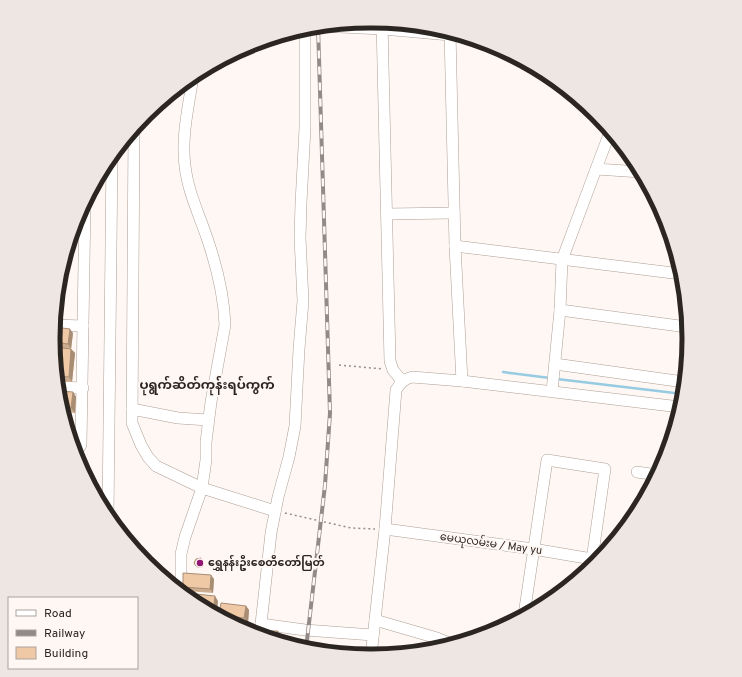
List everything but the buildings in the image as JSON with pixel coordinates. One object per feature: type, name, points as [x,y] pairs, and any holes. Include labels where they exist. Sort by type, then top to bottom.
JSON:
[{"type":"street","points":[[383,29],[390,361],[393,370],[402,381]]},
{"type":"street","points":[[261,629],[271,533],[295,426],[303,301],[300,238],[305,128],[305,35]]},
{"type":"street","points":[[454,40],[454,214],[462,381]]},
{"type":"street","points":[[181,584],[181,554],[185,537],[202,488],[206,460],[208,420],[225,325],[225,312],[213,254],[191,196],[185,168],[183,151],[192,85]]},
{"type":"street","points":[[552,390],[560,310],[562,260],[608,138]]},
{"type":"street","points":[[134,139],[132,423],[136,434],[148,457],[156,466],[202,488],[275,511]]},
{"type":"street","points":[[108,503],[112,168]]},
{"type":"street","points":[[596,169],[633,171]]},
{"type":"street","points":[[387,214],[454,214]]},
{"type":"street","points":[[80,446],[83,388],[85,218]]},
{"type":"street","points":[[455,246],[675,273]]},
{"type":"street","points":[[560,310],[681,326]]},
{"type":"street","points":[[61,325],[83,326]]},
{"type":"street","points":[[554,369],[679,381]]},
{"type":"street","points":[[371,649],[384,529],[396,390],[402,381],[412,378],[462,381],[552,390],[674,406]]},
{"type":"street","points":[[64,387],[83,388]]},
{"type":"street","points":[[132,409],[178,418],[208,420]]},
{"type":"street","points":[[525,608],[546,460],[605,469],[595,553]]},
{"type":"street","points":[[637,472],[650,474]]},
{"type":"street","name":"မေယုလမ်းမ / May yu","points":[[384,529],[533,549],[588,561]]},
{"type":"street","points":[[374,620],[443,640]]},
{"type":"street","points":[[261,624],[305,630],[373,635]]},
{"type":"path","points":[[339,365],[393,370]]},
{"type":"path","points":[[275,511],[351,528],[384,529]]},
{"type":"waterway","points":[[503,372],[550,378]]},
{"type":"waterway","points":[[557,379],[677,393]]},
{"type":"railway","points":[[307,642],[325,485],[330,413],[318,33]]},
{"type":"place","name":"ရွှေနန်းဦးစေတီတော်မြတ်","points":[[200,563]]},
{"type":"district","name":"ပုရွက်ဆိတ်ကုန်းရပ်ကွက်","points":[[207,386]]}]
